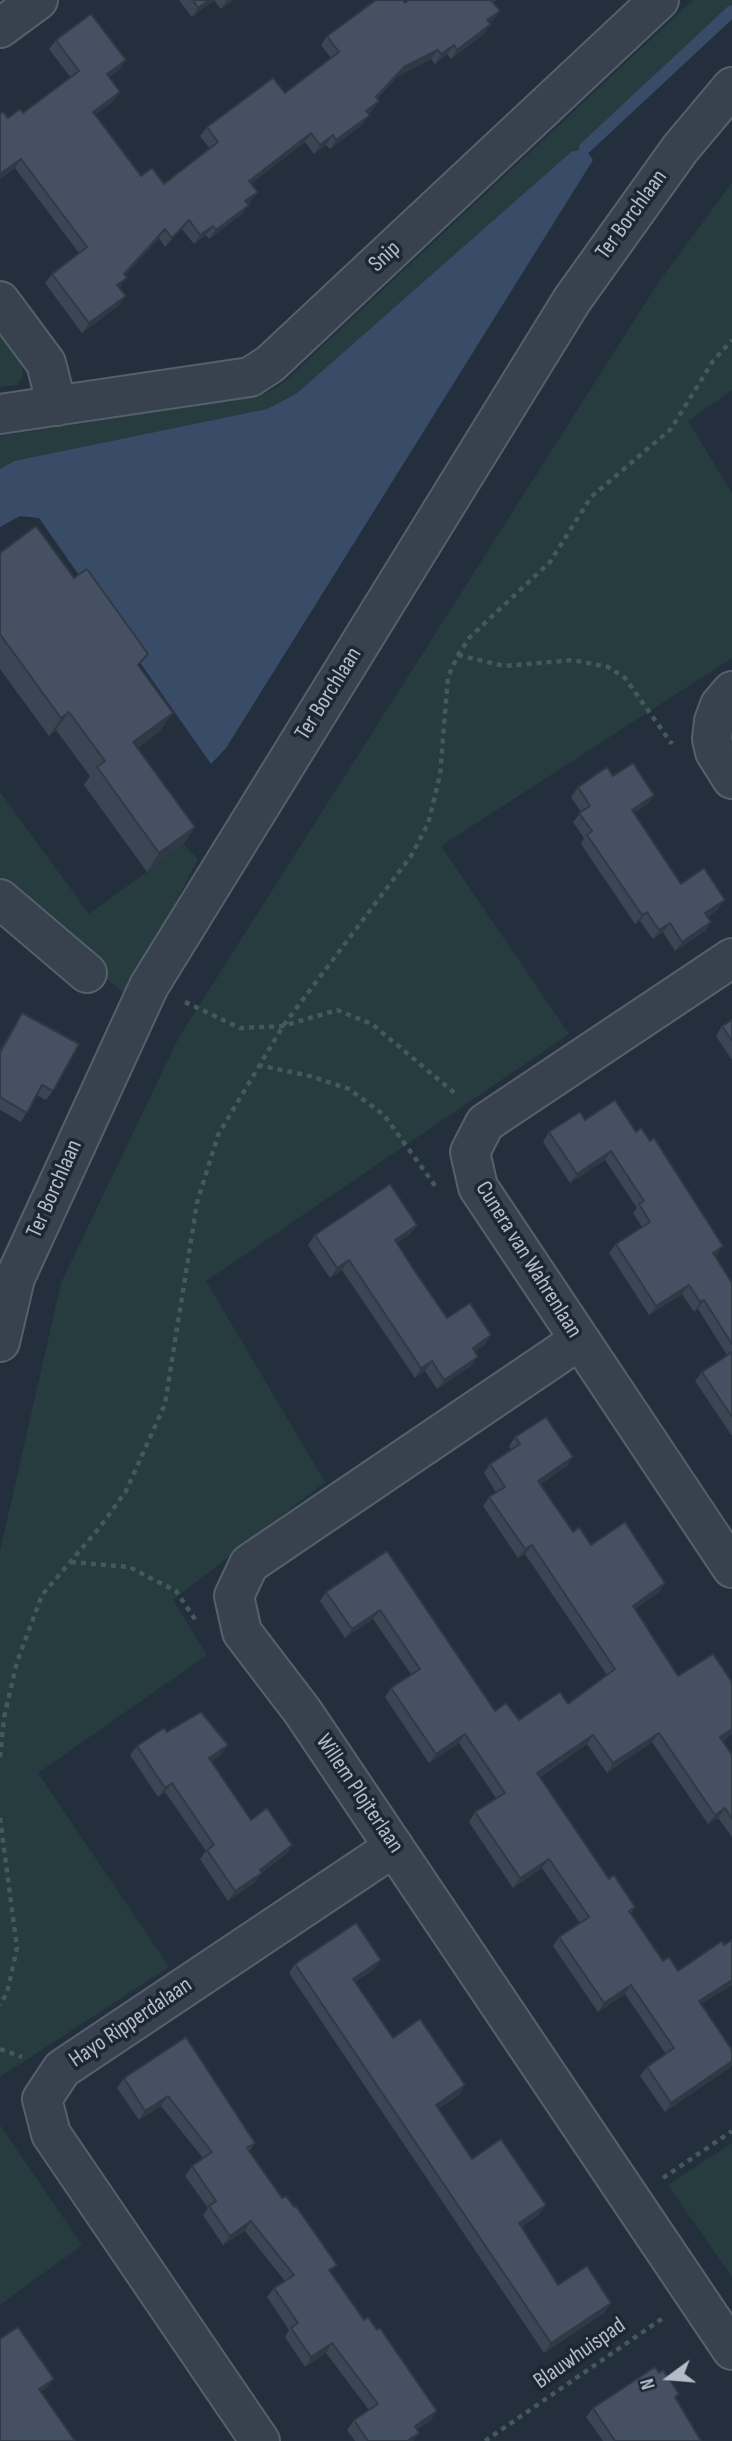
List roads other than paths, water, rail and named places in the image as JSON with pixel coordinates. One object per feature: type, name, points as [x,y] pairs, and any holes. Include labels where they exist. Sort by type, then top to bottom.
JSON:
[{"type":"street","points":[[0,29],[38,0]]},
{"type":"street","name":"Snip","points":[[0,414],[250,377],[270,364],[659,0]]},
{"type":"street","name":"Ter Borchlaan","points":[[0,1342],[15,1279],[149,986],[572,300],[680,149],[732,87]]},
{"type":"street","points":[[0,301],[46,363],[57,405]]},
{"type":"street","points":[[732,691],[720,705],[714,721],[712,739],[715,752],[732,779]]},
{"type":"street","points":[[0,899],[88,973]]},
{"type":"street","name":"Cunera van Wahrenlaan","points":[[732,958],[485,1123],[470,1152],[478,1187],[578,1341],[732,1568]]},
{"type":"street","name":"Willem Plojterlaan","points":[[578,1341],[249,1564],[234,1597],[242,1632],[303,1712],[732,2350]]},
{"type":"street","name":"Hayo Ripperdalaan","points":[[260,2441],[51,2134],[42,2099],[62,2069],[394,1847]]},
{"type":"water","points":[[585,148],[593,160],[226,748],[211,764],[39,518],[20,516],[0,527],[0,469],[14,461],[267,409],[296,394],[571,152]]},
{"type":"waterway","points":[[585,148],[732,11]]}]
